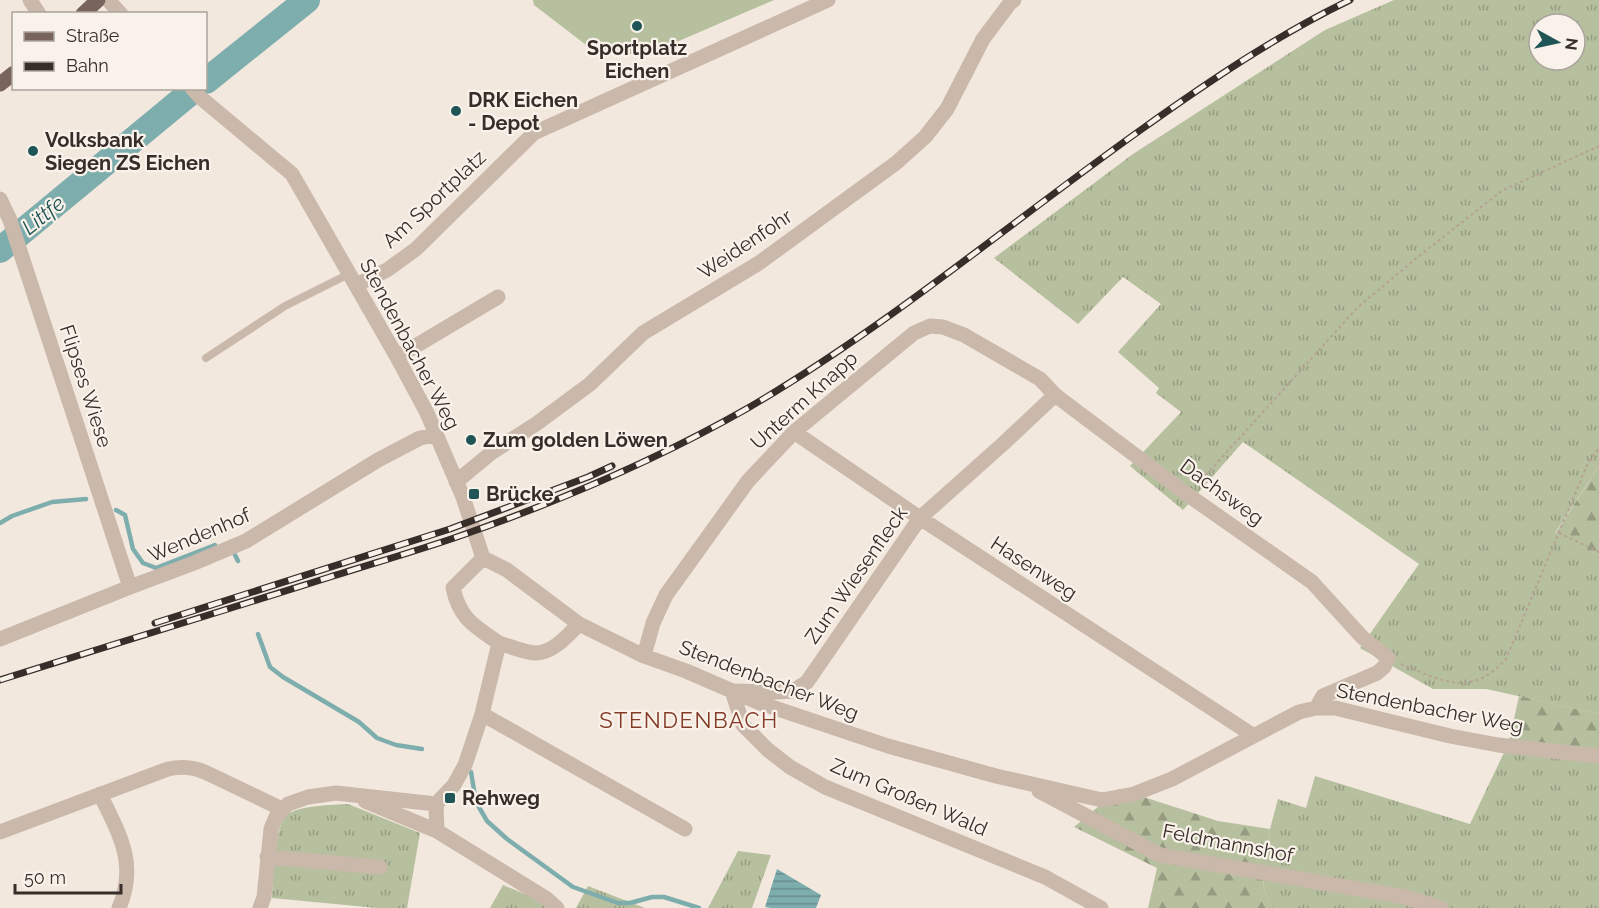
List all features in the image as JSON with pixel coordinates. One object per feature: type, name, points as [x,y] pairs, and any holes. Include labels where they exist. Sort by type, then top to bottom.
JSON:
[{"type":"main road","points":[[85,12],[98,0]]},
{"type":"main road","points":[[0,84],[12,75]]},
{"type":"street","points":[[108,0],[119,12]]},
{"type":"street","name":"Am Sportplatz","points":[[352,279],[387,270],[416,249],[534,133],[828,0]]},
{"type":"street","name":"Weidenfohr","points":[[456,482],[491,453],[536,424],[590,384],[643,333],[759,264],[925,137],[947,109],[983,39],[1014,0]]},
{"type":"street","name":"Stendenbacher Weg","points":[[197,93],[292,174],[427,414],[456,482],[483,558],[507,570],[579,624],[644,656],[686,671],[760,703],[888,746],[996,776],[1102,800],[1134,794],[1172,779],[1299,712],[1316,708],[1335,708],[1450,736],[1498,745],[1599,756]]},
{"type":"street","name":"Flipses Wiese","points":[[0,199],[10,220],[130,587]]},
{"type":"street","points":[[397,357],[498,297]]},
{"type":"street","name":"Unterm Knapp","points":[[644,656],[653,623],[666,595],[748,480],[794,432],[914,333],[930,326],[943,327]]},
{"type":"street","name":"Dachsweg","points":[[943,327],[964,335],[1040,379],[1055,395],[1188,495],[1312,582],[1362,638],[1388,658]]},
{"type":"street","name":"Zum Wiesenfleck","points":[[732,691],[793,691],[807,682],[920,518],[1055,395]]},
{"type":"street","name":"Hasenweg","points":[[794,432],[920,518],[1254,736]]},
{"type":"street","name":"Wendenhof","points":[[0,639],[246,541],[378,460],[420,438],[436,435]]},
{"type":"street","points":[[483,558],[453,588],[457,603],[472,625],[499,642],[535,653],[546,652],[563,640],[579,624]]},
{"type":"street","points":[[437,831],[436,804],[454,785],[465,765],[482,714],[499,642]]},
{"type":"street","points":[[1316,708],[1323,696],[1377,673],[1384,667],[1388,658]]},
{"type":"street","name":"Zum Großen Wald","points":[[732,691],[744,725],[768,750],[790,767],[825,787],[1045,877],[1101,908]]},
{"type":"street","points":[[482,714],[685,829]]},
{"type":"street","points":[[0,832],[168,769],[187,767],[207,773],[282,809]]},
{"type":"street","name":"Feldmannshof","points":[[1021,781],[1161,855],[1405,897],[1441,908]]},
{"type":"street","points":[[260,908],[264,897],[271,829],[276,817],[288,804],[308,797],[336,793],[436,804]]},
{"type":"street","points":[[100,794],[127,857],[125,888],[119,908]]},
{"type":"street","points":[[350,795],[437,831],[558,908]]},
{"type":"street","points":[[267,857],[380,867]]},
{"type":"lane","points":[[206,358],[285,306],[352,279]]},
{"type":"path","points":[[1188,495],[1356,308],[1503,190],[1599,146]]},
{"type":"path","points":[[1388,658],[1432,677],[1463,684],[1481,680],[1496,670],[1506,659],[1588,462],[1599,448]]},
{"type":"path","points":[[1559,533],[1599,552]]},
{"type":"green space","name":"Sportplatz Eichen","points":[[533,0],[774,0],[644,56],[590,48],[534,5]]},
{"type":"green space","points":[[1394,0],[1599,0],[1599,466],[1555,533],[1599,555],[1599,714],[1486,689],[1433,689],[1360,648],[1419,564],[1243,442],[1183,510],[1130,466],[1181,412],[1156,393],[1159,388],[1118,352],[1161,304],[1123,277],[1078,324],[994,258],[1133,154],[1325,30]]},
{"type":"green space","points":[[1599,466],[1599,555],[1555,534]]},
{"type":"green space","points":[[1519,696],[1599,714],[1599,761],[1509,742]]},
{"type":"green space","points":[[1509,742],[1599,761],[1599,908],[1272,908],[1263,887],[1270,829],[1278,799],[1306,808],[1315,776],[1470,824]]},
{"type":"green space","points":[[1119,789],[1218,821],[1270,829],[1263,887],[1272,908],[1148,908],[1157,868],[1074,827]]},
{"type":"green space","points":[[348,804],[420,833],[407,908],[377,908],[272,898],[277,841],[279,830],[287,815],[307,807]]},
{"type":"green space","points":[[738,851],[771,855],[752,908],[708,908]]},
{"type":"green space","points":[[503,885],[559,908],[490,908]]},
{"type":"green space","points":[[588,886],[645,908],[576,908]]},
{"type":"water","points":[[777,869],[821,895],[816,908],[765,907]]},
{"type":"waterway","name":"Littfe","points":[[207,80],[307,0]]},
{"type":"waterway","name":"Littfe","points":[[0,250],[194,90]]},
{"type":"waterway","points":[[0,523],[12,516],[52,502],[86,499]]},
{"type":"waterway","points":[[116,510],[125,515],[133,549],[143,563],[156,568],[215,545]]},
{"type":"waterway","points":[[234,553],[238,561]]},
{"type":"waterway","points":[[258,634],[270,667],[283,677],[359,722],[377,738],[396,745],[422,749]]},
{"type":"waterway","points":[[471,772],[476,802],[487,821],[507,839],[573,887],[618,903],[664,897],[699,908]]},
{"type":"railway","points":[[0,680],[454,538],[604,480],[677,446],[748,408],[799,377],[899,309],[1093,164],[1192,94],[1296,28],[1350,0]]},
{"type":"railway","points":[[155,623],[450,529],[612,466]]},
{"type":"place","name":"Sportplatz Eichen","points":[[637,26]]},
{"type":"place","name":"DRK Eichen - Depot","points":[[456,111]]},
{"type":"place","name":"Volksbank Siegen ZS Eichen","points":[[33,151]]},
{"type":"place","name":"Zum golden Löwen","points":[[471,440]]},
{"type":"place","name":"Brücke","points":[[474,494]]},
{"type":"place","name":"Rehweg","points":[[450,798]]},
{"type":"district","name":"STENDENBACH","points":[[689,720]]}]
